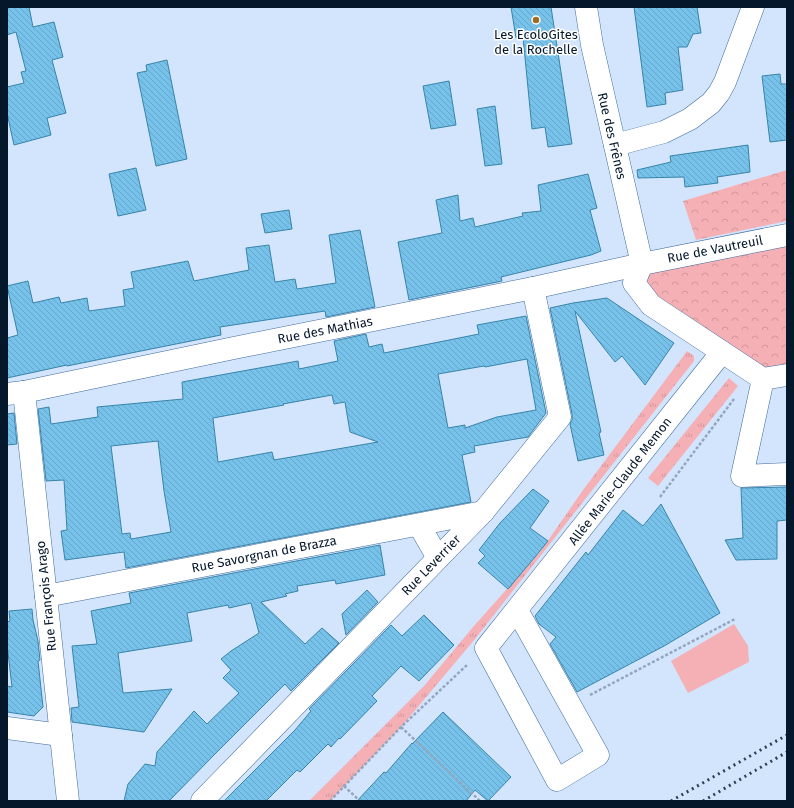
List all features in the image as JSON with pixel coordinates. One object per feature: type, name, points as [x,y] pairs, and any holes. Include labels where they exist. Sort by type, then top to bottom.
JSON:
[{"type":"street","name":"Rue des Frênes","points":[[586,7],[592,45],[614,145],[638,274]]},
{"type":"street","points":[[614,145],[664,132],[690,119],[711,103],[725,82],[753,7]]},
{"type":"street","name":"Rue de Vautreuil","points":[[638,274],[787,235]]},
{"type":"street","points":[[638,274],[651,305],[758,376],[787,375]]},
{"type":"street","name":"Rue des Mathias","points":[[15,393],[533,288],[638,274]]},
{"type":"street","name":"Rue Leverrier","points":[[202,801],[483,512],[560,417],[533,288]]},
{"type":"street","name":"Allée Marie-Claude Memon","points":[[486,648],[722,352]]},
{"type":"street","points":[[758,376],[742,476],[787,474]]},
{"type":"street","name":"Rue François Arago","points":[[15,393],[46,596],[68,801]]},
{"type":"street","name":"Rue Savorgnan de Brazza","points":[[46,596],[483,512]]},
{"type":"street","points":[[418,525],[438,558]]},
{"type":"street","points":[[486,648],[557,780],[598,755],[517,610]]},
{"type":"street","points":[[7,728],[61,735]]},
{"type":"path","points":[[660,497],[758,376]]},
{"type":"path","points":[[571,705],[735,619]]},
{"type":"path","points":[[330,801],[400,727],[471,660],[486,648]]},
{"type":"path","points":[[400,727],[480,801]]},
{"type":"path","points":[[344,786],[360,801]]},
{"type":"green space","points":[[787,170],[787,221],[696,240],[683,201]]},
{"type":"green space","points":[[787,235],[787,375],[763,379],[651,305],[642,264]]},
{"type":"green space","points":[[687,351],[694,356],[694,361],[475,639],[401,727],[330,801],[309,801],[424,686],[473,627],[540,552],[583,490]]},
{"type":"green space","points":[[729,378],[738,386],[658,486],[648,478]]},
{"type":"green space","points":[[734,624],[748,646],[749,662],[688,693],[671,661]]},
{"type":"building","points":[[7,7],[29,7],[33,27],[54,22],[63,57],[52,60],[66,113],[47,118],[51,135],[14,145],[7,113],[7,87],[24,83],[21,72],[26,71],[16,32],[7,35]]},
{"type":"building","points":[[511,7],[551,7],[572,144],[548,147],[545,127],[532,129],[523,37],[516,38]]},
{"type":"building","points":[[634,7],[697,7],[701,33],[693,34],[687,47],[678,47],[683,90],[665,93],[666,104],[647,107]]},
{"type":"building","points":[[167,60],[187,159],[156,166],[137,73],[147,71],[146,65]]},
{"type":"building","points":[[780,74],[781,84],[787,84],[787,140],[770,142],[762,76]]},
{"type":"building","points":[[449,81],[456,125],[431,129],[423,86]]},
{"type":"building","points":[[495,106],[502,164],[485,166],[477,109]]},
{"type":"building","points":[[748,145],[750,172],[717,177],[718,183],[685,187],[684,177],[638,178],[637,170],[671,162],[670,156]]},
{"type":"building","points":[[136,168],[146,210],[118,216],[109,174]]},
{"type":"building","points":[[588,174],[597,208],[590,210],[601,251],[591,255],[501,277],[502,281],[409,300],[398,242],[442,233],[436,200],[458,195],[460,221],[473,218],[475,227],[523,216],[522,213],[541,211],[538,185]]},
{"type":"building","points":[[289,210],[292,229],[265,233],[261,214]]},
{"type":"building","points":[[360,230],[375,307],[326,317],[325,311],[220,327],[221,335],[7,378],[7,338],[18,335],[7,286],[28,281],[33,303],[59,297],[61,303],[87,298],[89,311],[125,306],[123,290],[134,288],[131,272],[188,261],[194,281],[249,270],[246,248],[269,245],[275,282],[295,279],[297,289],[336,283],[329,235]]},
{"type":"building","points":[[607,298],[674,343],[645,385],[622,356],[615,362],[575,311],[601,432],[599,433],[604,455],[578,461],[570,424],[572,414],[550,308]]},
{"type":"building","points":[[526,316],[546,413],[528,437],[474,446],[475,452],[462,455],[471,502],[126,568],[124,552],[65,560],[61,531],[67,530],[64,480],[46,481],[38,409],[49,407],[51,424],[98,417],[97,407],[183,399],[182,382],[298,361],[299,369],[338,361],[334,341],[366,334],[369,347],[382,344],[384,353],[479,334],[477,325]],"holes":[[[527,359],[536,410],[497,417],[465,428],[465,425],[448,428],[438,374]],[[332,395],[334,404],[345,402],[350,432],[378,442],[274,460],[272,452],[218,462],[213,418],[284,405],[283,404]],[[158,441],[171,532],[131,539],[130,533],[122,534],[111,446]]]},
{"type":"building","points":[[14,413],[17,444],[7,445],[7,414]]},
{"type":"building","points":[[787,487],[787,520],[777,521],[777,559],[736,560],[725,540],[743,538],[741,488]]},
{"type":"building","points":[[533,489],[549,501],[530,528],[548,541],[508,589],[478,563],[485,556],[479,550],[500,523]]},
{"type":"building","points":[[661,504],[720,613],[664,646],[577,692],[550,644],[556,637],[539,624],[535,616],[586,552],[588,555],[623,510],[643,526]]},
{"type":"building","points":[[380,545],[385,575],[336,584],[335,580],[297,586],[298,591],[285,594],[287,596],[261,602],[305,644],[322,628],[339,643],[291,691],[285,684],[169,801],[124,801],[128,784],[145,764],[155,766],[157,752],[194,711],[207,724],[239,693],[223,678],[231,670],[221,659],[259,633],[251,603],[229,608],[228,605],[187,613],[192,641],[118,653],[123,693],[172,689],[144,732],[72,722],[71,708],[79,707],[72,646],[97,644],[91,611],[131,603],[129,593]]},
{"type":"building","points":[[367,590],[378,602],[346,635],[342,614]]},
{"type":"building","points":[[32,609],[38,641],[40,660],[38,661],[43,707],[34,716],[7,712],[7,686],[12,687],[7,644],[7,622],[10,621],[9,611]]},
{"type":"building","points":[[424,615],[454,645],[419,681],[401,666],[372,696],[377,701],[340,739],[339,738],[331,747],[328,744],[300,772],[297,770],[266,801],[224,801],[295,730],[311,711],[309,709],[391,625],[402,636]]},
{"type":"building","points":[[443,712],[511,777],[488,801],[475,790],[466,801],[357,801],[384,772],[386,773],[412,743]]},
{"type":"railway","points":[[671,801],[787,735]]},
{"type":"railway","points":[[703,801],[787,752]]},
{"type":"place","name":"Les EcoloGites de la Rochelle","points":[[536,20]]}]
